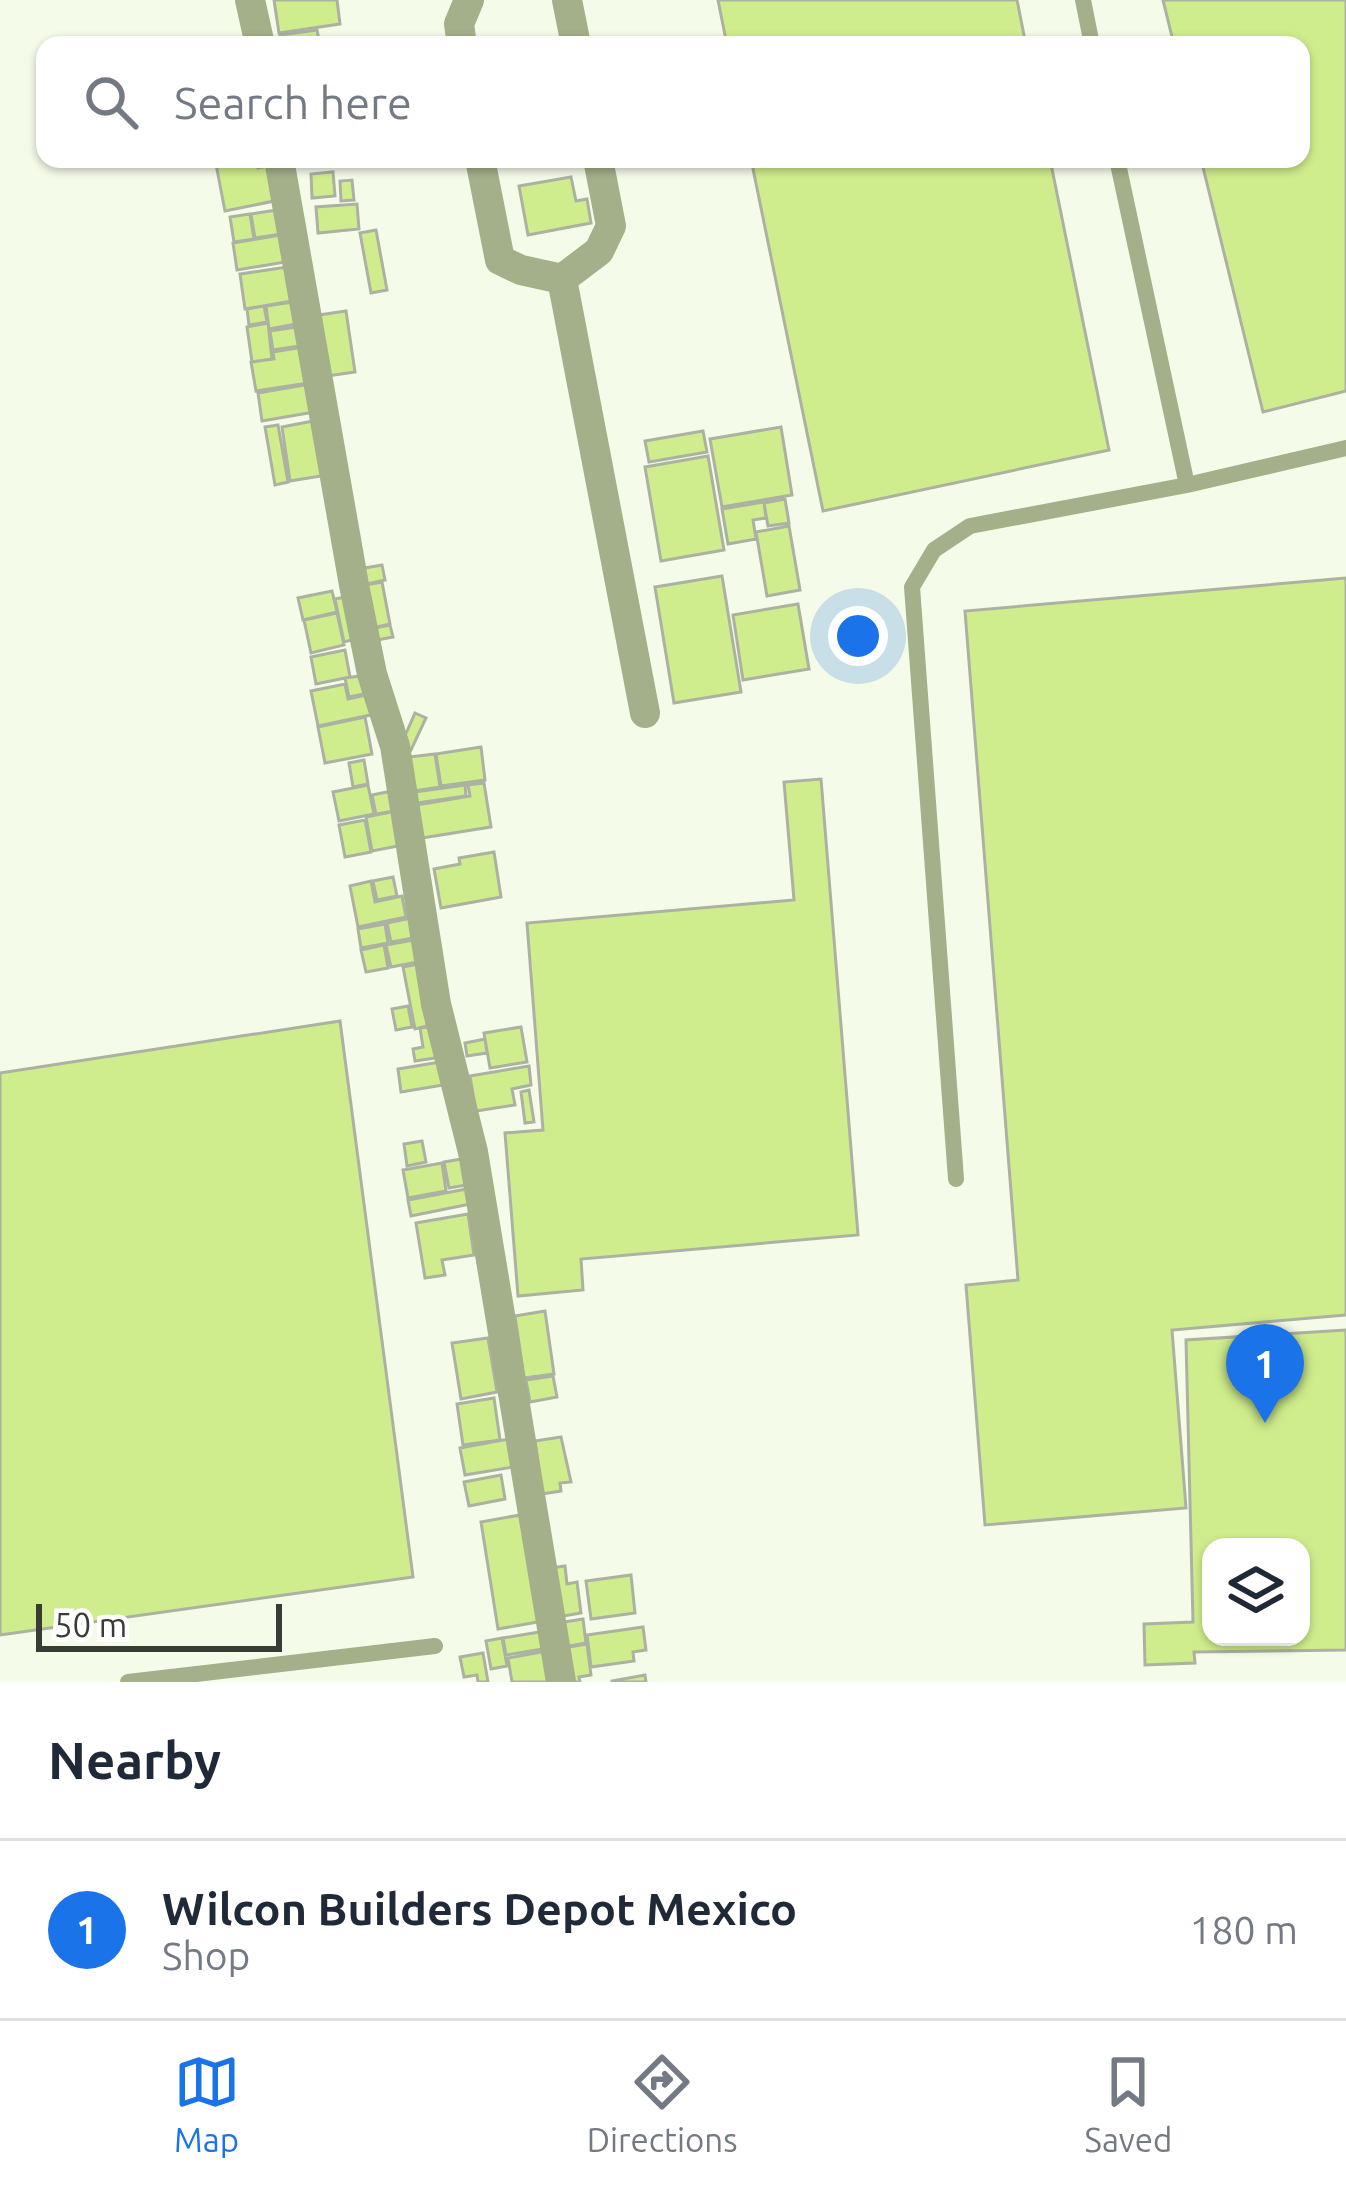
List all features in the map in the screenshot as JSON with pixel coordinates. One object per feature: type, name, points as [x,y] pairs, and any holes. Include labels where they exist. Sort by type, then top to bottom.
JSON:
[{"type":"street","points":[[250,0],[258,36]]},
{"type":"street","points":[[461,36],[459,24],[469,0]]},
{"type":"street","points":[[567,0],[574,36]]},
{"type":"street","points":[[281,168],[354,585],[372,674],[394,746],[436,1004],[473,1152],[561,1682]]},
{"type":"street","points":[[482,168],[500,260],[562,280]]},
{"type":"street","points":[[562,280],[598,251],[611,226],[600,168]]},
{"type":"street","points":[[562,280],[644,713]]},
{"type":"lane","points":[[1083,0],[1090,36]]},
{"type":"lane","points":[[1119,168],[1186,485]]},
{"type":"lane","points":[[956,1179],[912,587],[934,550],[970,526],[1186,485],[1346,448]]},
{"type":"lane","points":[[128,1682],[435,1646]]},
{"type":"building","points":[[274,0],[337,0],[340,24],[279,33]]},
{"type":"building","points":[[718,0],[1017,0],[1024,36],[725,36]]},
{"type":"building","points":[[1163,0],[1346,0],[1346,391],[1263,412],[1203,168],[1310,168],[1310,36],[1172,36]]},
{"type":"building","points":[[317,30],[318,36],[280,36]]},
{"type":"building","points":[[217,168],[278,168],[284,199],[225,211]]},
{"type":"building","points":[[753,168],[1052,168],[1109,450],[823,511]]},
{"type":"building","points":[[333,172],[335,196],[312,198],[311,174]]},
{"type":"building","points":[[571,177],[576,201],[587,199],[591,223],[528,235],[519,186]]},
{"type":"building","points":[[352,180],[354,200],[341,201],[340,181]]},
{"type":"building","points":[[357,204],[359,229],[318,233],[316,207]]},
{"type":"building","points":[[283,209],[288,233],[255,238],[251,214]]},
{"type":"building","points":[[250,214],[254,239],[234,242],[230,217]]},
{"type":"building","points":[[376,230],[387,290],[371,293],[360,233]]},
{"type":"building","points":[[287,234],[291,261],[237,270],[233,243]]},
{"type":"building","points":[[287,267],[292,301],[245,309],[240,274]]},
{"type":"building","points":[[293,302],[296,324],[269,329],[266,306]]},
{"type":"building","points":[[264,306],[267,322],[249,325],[247,309]]},
{"type":"building","points":[[346,311],[355,372],[320,377],[312,316]]},
{"type":"building","points":[[268,323],[272,359],[252,362],[247,327]]},
{"type":"building","points":[[303,326],[306,345],[273,350],[270,331]]},
{"type":"building","points":[[309,346],[315,382],[256,391],[251,362],[274,359],[273,352]]},
{"type":"building","points":[[316,383],[320,411],[262,421],[258,393]]},
{"type":"building","points":[[318,420],[327,475],[290,481],[282,427]]},
{"type":"building","points":[[278,425],[288,482],[275,485],[265,427]]},
{"type":"building","points":[[781,427],[792,495],[722,507],[710,439]]},
{"type":"building","points":[[703,431],[707,452],[649,462],[645,441]]},
{"type":"building","points":[[708,456],[724,550],[661,561],[645,467]]},
{"type":"building","points":[[785,499],[789,523],[768,526],[764,503]]},
{"type":"building","points":[[764,502],[766,518],[753,520],[756,539],[728,544],[722,509]]},
{"type":"building","points":[[789,526],[800,590],[767,596],[756,532]]},
{"type":"building","points":[[382,565],[385,580],[362,585],[359,569]]},
{"type":"building","points":[[722,576],[741,692],[674,703],[655,587]]},
{"type":"building","points":[[1346,578],[1346,1315],[1172,1330],[1186,1508],[985,1525],[966,1285],[1018,1280],[965,611]]},
{"type":"building","points":[[382,582],[390,624],[368,629],[360,586]]},
{"type":"building","points":[[332,591],[337,612],[303,620],[298,598]]},
{"type":"building","points":[[351,596],[359,638],[344,642],[335,599]]},
{"type":"building","points":[[798,604],[809,669],[743,680],[733,615]]},
{"type":"building","points":[[337,613],[344,645],[311,653],[304,620]]},
{"type":"building","points":[[390,625],[393,637],[372,641],[370,629]]},
{"type":"building","points":[[345,650],[350,677],[316,684],[311,657]]},
{"type":"building","points":[[360,676],[364,694],[349,697],[345,678]]},
{"type":"building","points":[[345,684],[348,699],[376,693],[380,713],[318,726],[311,691]]},
{"type":"building","points":[[415,713],[426,718],[411,750],[401,745]]},
{"type":"building","points":[[365,717],[372,754],[325,763],[318,727]]},
{"type":"building","points":[[481,747],[485,780],[441,786],[436,754]]},
{"type":"building","points":[[435,754],[440,787],[414,791],[409,757]]},
{"type":"building","points":[[364,760],[368,784],[353,787],[349,763]]},
{"type":"building","points":[[821,779],[858,1235],[581,1259],[583,1290],[518,1296],[505,1133],[543,1130],[527,923],[794,900],[784,782]]},
{"type":"building","points":[[484,783],[491,827],[422,838],[417,805],[470,796],[468,785]]},
{"type":"building","points":[[368,785],[374,814],[339,821],[333,792]]},
{"type":"building","points":[[465,785],[466,796],[417,803],[415,792]]},
{"type":"building","points":[[397,790],[401,810],[376,814],[372,795]]},
{"type":"building","points":[[401,810],[408,844],[372,851],[366,817]]},
{"type":"building","points":[[365,820],[371,852],[345,857],[339,825]]},
{"type":"building","points":[[494,852],[501,897],[441,908],[434,869],[460,864],[459,858]]},
{"type":"building","points":[[393,877],[397,896],[377,900],[373,881]]},
{"type":"building","points":[[371,881],[375,902],[402,896],[406,917],[358,927],[350,886]]},
{"type":"building","points":[[416,917],[419,937],[391,942],[387,923]]},
{"type":"building","points":[[385,924],[388,943],[361,948],[358,929]]},
{"type":"building","points":[[419,939],[423,961],[391,967],[386,945]]},
{"type":"building","points":[[384,945],[388,968],[366,972],[361,950]]},
{"type":"building","points":[[423,963],[427,1026],[415,1029],[403,967]]},
{"type":"building","points":[[408,1006],[412,1027],[396,1030],[392,1009]]},
{"type":"building","points":[[340,1021],[413,1577],[0,1635],[0,1073]]},
{"type":"building","points":[[438,1026],[442,1057],[415,1061],[413,1049],[423,1047],[420,1028]]},
{"type":"building","points":[[521,1027],[527,1062],[490,1068],[484,1033]]},
{"type":"building","points":[[485,1039],[487,1053],[467,1056],[465,1043]]},
{"type":"building","points":[[440,1062],[443,1085],[401,1092],[398,1069]]},
{"type":"building","points":[[529,1066],[531,1085],[512,1089],[515,1105],[476,1111],[470,1076]]},
{"type":"building","points":[[529,1090],[534,1122],[525,1123],[521,1092]]},
{"type":"building","points":[[422,1141],[426,1162],[407,1166],[404,1144]]},
{"type":"building","points":[[467,1158],[472,1184],[449,1188],[444,1162]]},
{"type":"building","points":[[442,1163],[446,1191],[408,1198],[403,1170]]},
{"type":"building","points":[[477,1187],[480,1202],[411,1216],[408,1200]]},
{"type":"building","points":[[468,1214],[474,1255],[442,1260],[445,1275],[425,1278],[416,1223]]},
{"type":"building","points":[[545,1311],[554,1374],[524,1378],[515,1316]]},
{"type":"building","points":[[1346,1330],[1346,1650],[1194,1652],[1195,1663],[1145,1665],[1144,1624],[1193,1622],[1186,1340]]},
{"type":"building","points":[[488,1338],[497,1392],[461,1399],[452,1343]]},
{"type":"building","points":[[553,1376],[557,1397],[530,1402],[526,1380]]},
{"type":"building","points":[[494,1398],[500,1440],[463,1445],[457,1404]]},
{"type":"building","points":[[561,1437],[571,1482],[560,1483],[561,1491],[542,1494],[535,1441]]},
{"type":"building","points":[[514,1438],[519,1466],[465,1475],[460,1448]]},
{"type":"building","points":[[501,1475],[505,1499],[469,1506],[464,1482]]},
{"type":"building","points":[[531,1513],[549,1620],[498,1629],[481,1522]]},
{"type":"building","points":[[565,1566],[567,1584],[577,1582],[581,1613],[557,1617],[551,1568]]},
{"type":"building","points":[[631,1575],[635,1613],[591,1619],[586,1581]]},
{"type":"building","points":[[583,1619],[586,1643],[563,1647],[558,1623]]},
{"type":"building","points":[[643,1627],[646,1650],[633,1652],[634,1661],[591,1667],[587,1635]]},
{"type":"building","points":[[545,1631],[548,1648],[506,1655],[503,1638]]},
{"type":"building","points":[[502,1638],[507,1666],[491,1669],[486,1641]]},
{"type":"building","points":[[587,1644],[591,1675],[569,1682],[563,1648]]},
{"type":"building","points":[[547,1651],[553,1682],[512,1682],[508,1658]]},
{"type":"building","points":[[483,1653],[488,1682],[478,1682],[477,1675],[464,1677],[460,1657]]},
{"type":"building","points":[[645,1675],[646,1682],[612,1682],[612,1681]]},
{"type":"place","name":"Wilcon Builders Depot Mexico","points":[[1265,1423]]}]
